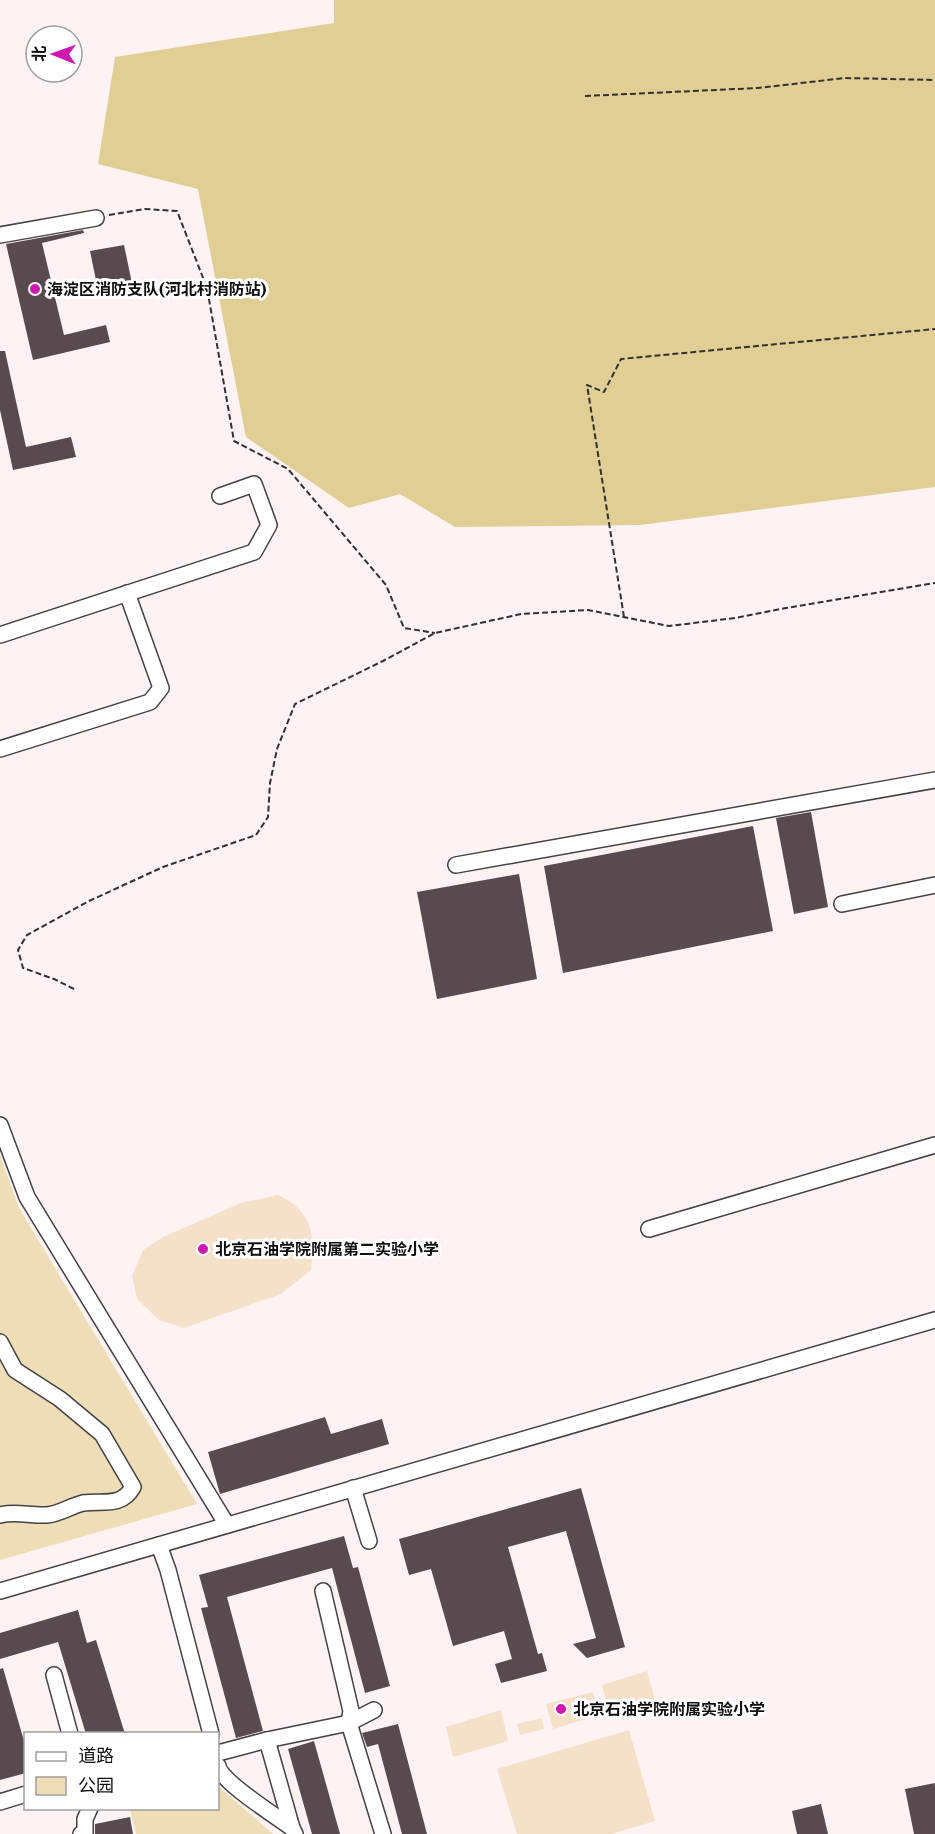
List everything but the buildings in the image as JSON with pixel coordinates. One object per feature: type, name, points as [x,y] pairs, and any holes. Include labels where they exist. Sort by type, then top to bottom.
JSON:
[{"type":"street","points":[[0,235],[96,218]]},
{"type":"street","points":[[0,635],[254,552],[269,525],[255,484],[220,496]]},
{"type":"street","points":[[0,749],[150,702],[161,688],[127,593]]},
{"type":"street","points":[[456,865],[935,780]]},
{"type":"street","points":[[842,904],[935,885]]},
{"type":"street","points":[[0,1125],[27,1197],[227,1525]]},
{"type":"street","points":[[649,1229],[935,1145]]},
{"type":"street","points":[[0,1591],[935,1320]]},
{"type":"street","points":[[0,1342],[15,1370],[60,1400],[102,1434],[133,1487],[128,1496],[106,1504],[84,1503],[49,1515],[8,1513],[0,1515]]},
{"type":"street","points":[[353,1488],[369,1541]]},
{"type":"street","points":[[159,1545],[168,1570],[210,1732]]},
{"type":"street","points":[[323,1591],[351,1711],[349,1723],[383,1834]]},
{"type":"street","points":[[54,1675],[69,1732]]},
{"type":"street","points":[[219,1753],[349,1723],[374,1710]]},
{"type":"street","points":[[267,1740],[293,1831]]},
{"type":"street","points":[[219,1773],[293,1831]]},
{"type":"street","points":[[0,1802],[24,1795]]},
{"type":"street","points":[[84,1834],[85,1819],[90,1810]]},
{"type":"path","points":[[585,96],[758,88],[845,78],[935,80]]},
{"type":"path","points":[[96,218],[145,209],[177,211],[207,288],[234,441],[288,469],[386,585],[404,628],[435,633]]},
{"type":"path","points":[[624,617],[587,385],[604,392],[621,359],[935,329]]},
{"type":"path","points":[[74,989],[22,968],[18,950],[27,935],[89,901],[163,867],[256,835],[268,817],[270,783],[277,748],[295,704],[382,662],[435,633],[521,614],[588,610],[669,626],[680,625],[735,618],[935,583]]},
{"type":"green space","points":[[0,1155],[19,1208],[197,1504],[0,1560]]},
{"type":"green space","points":[[219,1787],[273,1834],[136,1834],[130,1810],[219,1810]]},
{"type":"shaded area","points":[[334,0],[935,0],[935,487],[640,525],[455,527],[400,494],[349,508],[246,437],[198,189],[98,164],[115,57],[334,23]]},
{"type":"shaded area","points":[[278,1195],[290,1201],[305,1217],[312,1236],[311,1270],[281,1294],[184,1328],[159,1320],[137,1299],[132,1276],[143,1250],[163,1237],[241,1203]]},
{"type":"shaded area","points":[[647,1671],[655,1700],[609,1713],[602,1685]]},
{"type":"shaded area","points":[[593,1692],[600,1715],[553,1729],[546,1704]]},
{"type":"shaded area","points":[[501,1710],[508,1741],[453,1757],[446,1727]]},
{"type":"shaded area","points":[[542,1718],[544,1729],[520,1735],[517,1724]]},
{"type":"shaded area","points":[[629,1730],[655,1821],[611,1834],[517,1834],[497,1769]]},
{"type":"place","name":"海淀区消防支队(河北村消防站)","points":[[35,289]]},
{"type":"place","name":"北京石油学院附属第二实验小学","points":[[203,1249]]},
{"type":"place","name":"北京石油学院附属实验小学","points":[[561,1709]]}]
